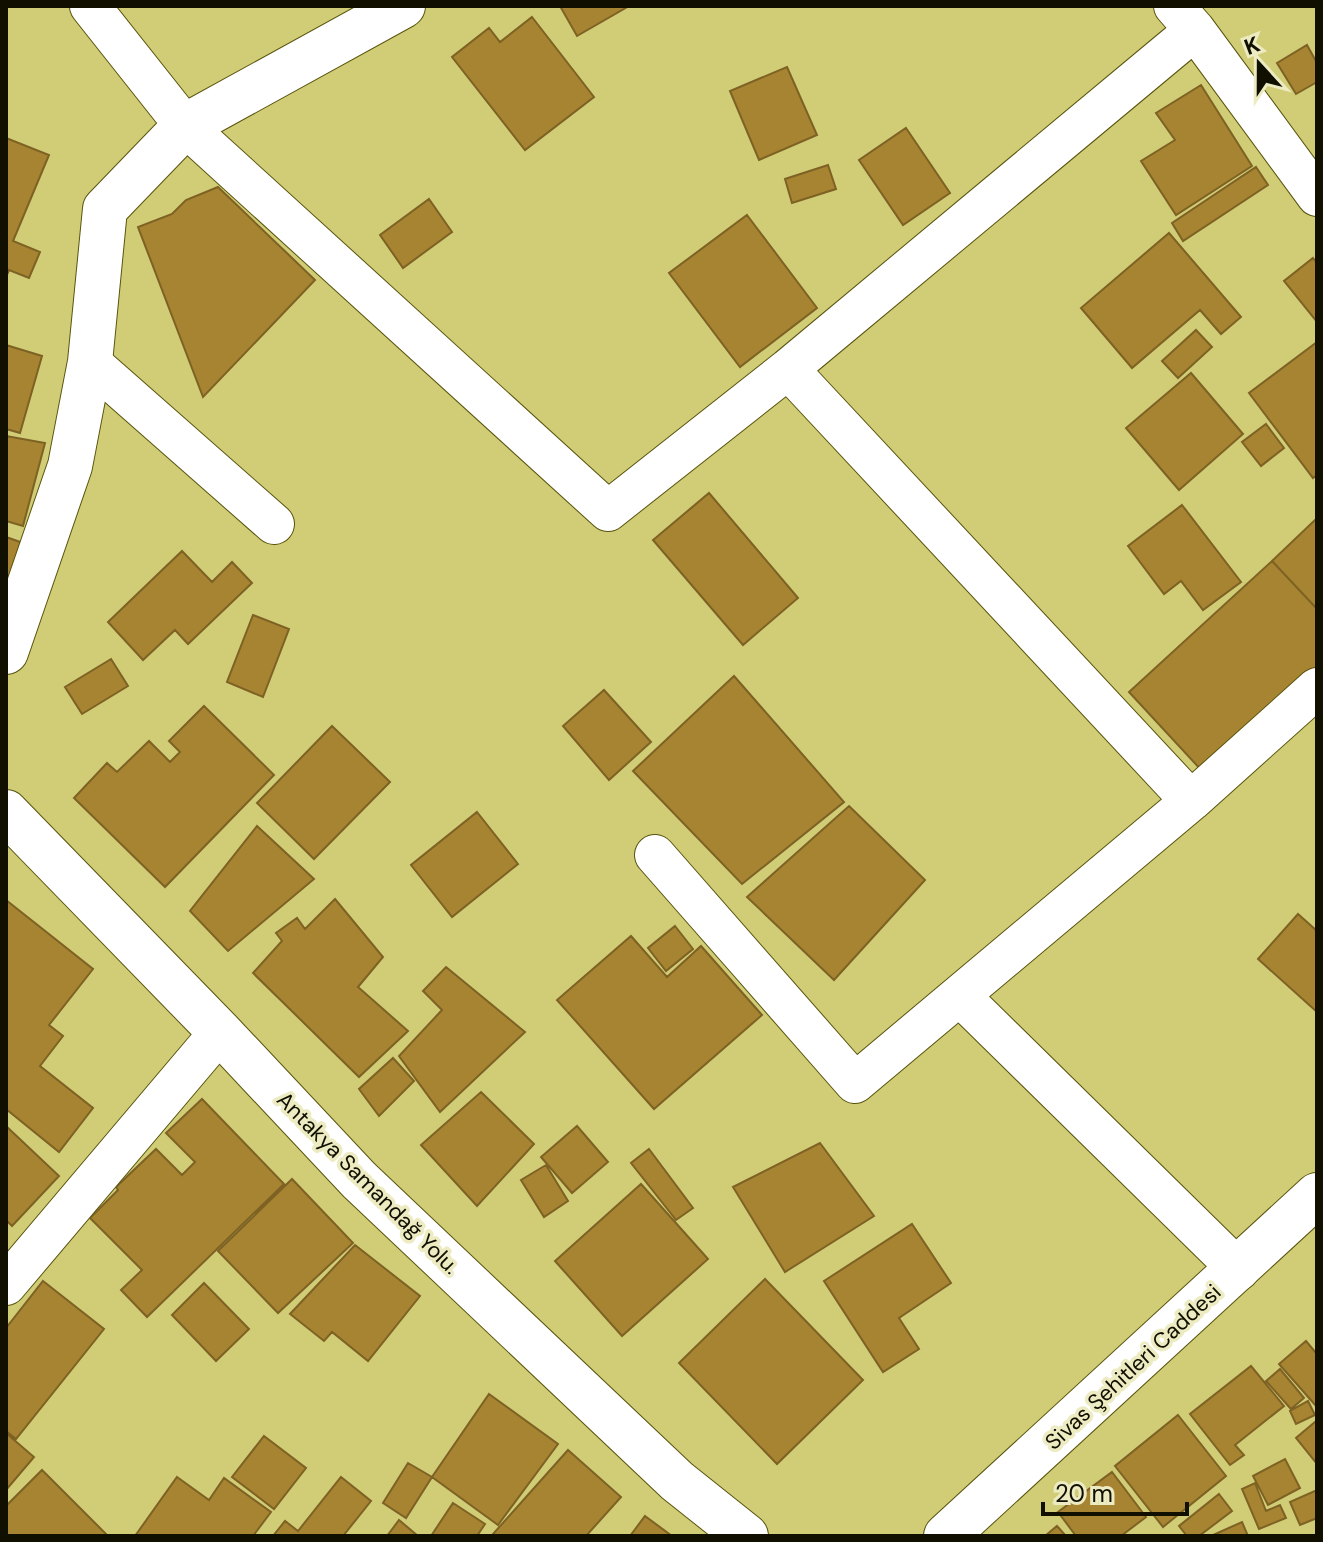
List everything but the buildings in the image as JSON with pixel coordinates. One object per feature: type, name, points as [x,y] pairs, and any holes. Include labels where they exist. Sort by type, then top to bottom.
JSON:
[{"type":"street","points":[[90,6],[185,126],[608,511],[788,369],[1184,18],[1317,196]]},
{"type":"street","points":[[6,652],[70,466],[90,362],[105,209],[185,126],[403,6]]},
{"type":"street","points":[[90,362],[274,524]]},
{"type":"street","points":[[788,369],[1191,801]]},
{"type":"street","points":[[655,855],[855,1083],[1191,801],[1317,688]]},
{"type":"street","name":"Antakya Samandağ Yolu.","points":[[6,812],[359,1180],[677,1481],[746,1536]]},
{"type":"street","points":[[960,996],[1239,1270]]},
{"type":"street","points":[[6,1285],[220,1032]]},
{"type":"street","name":"Sivas Şehitleri Caddesi","points":[[946,1536],[1239,1270],[1317,1195]]}]
